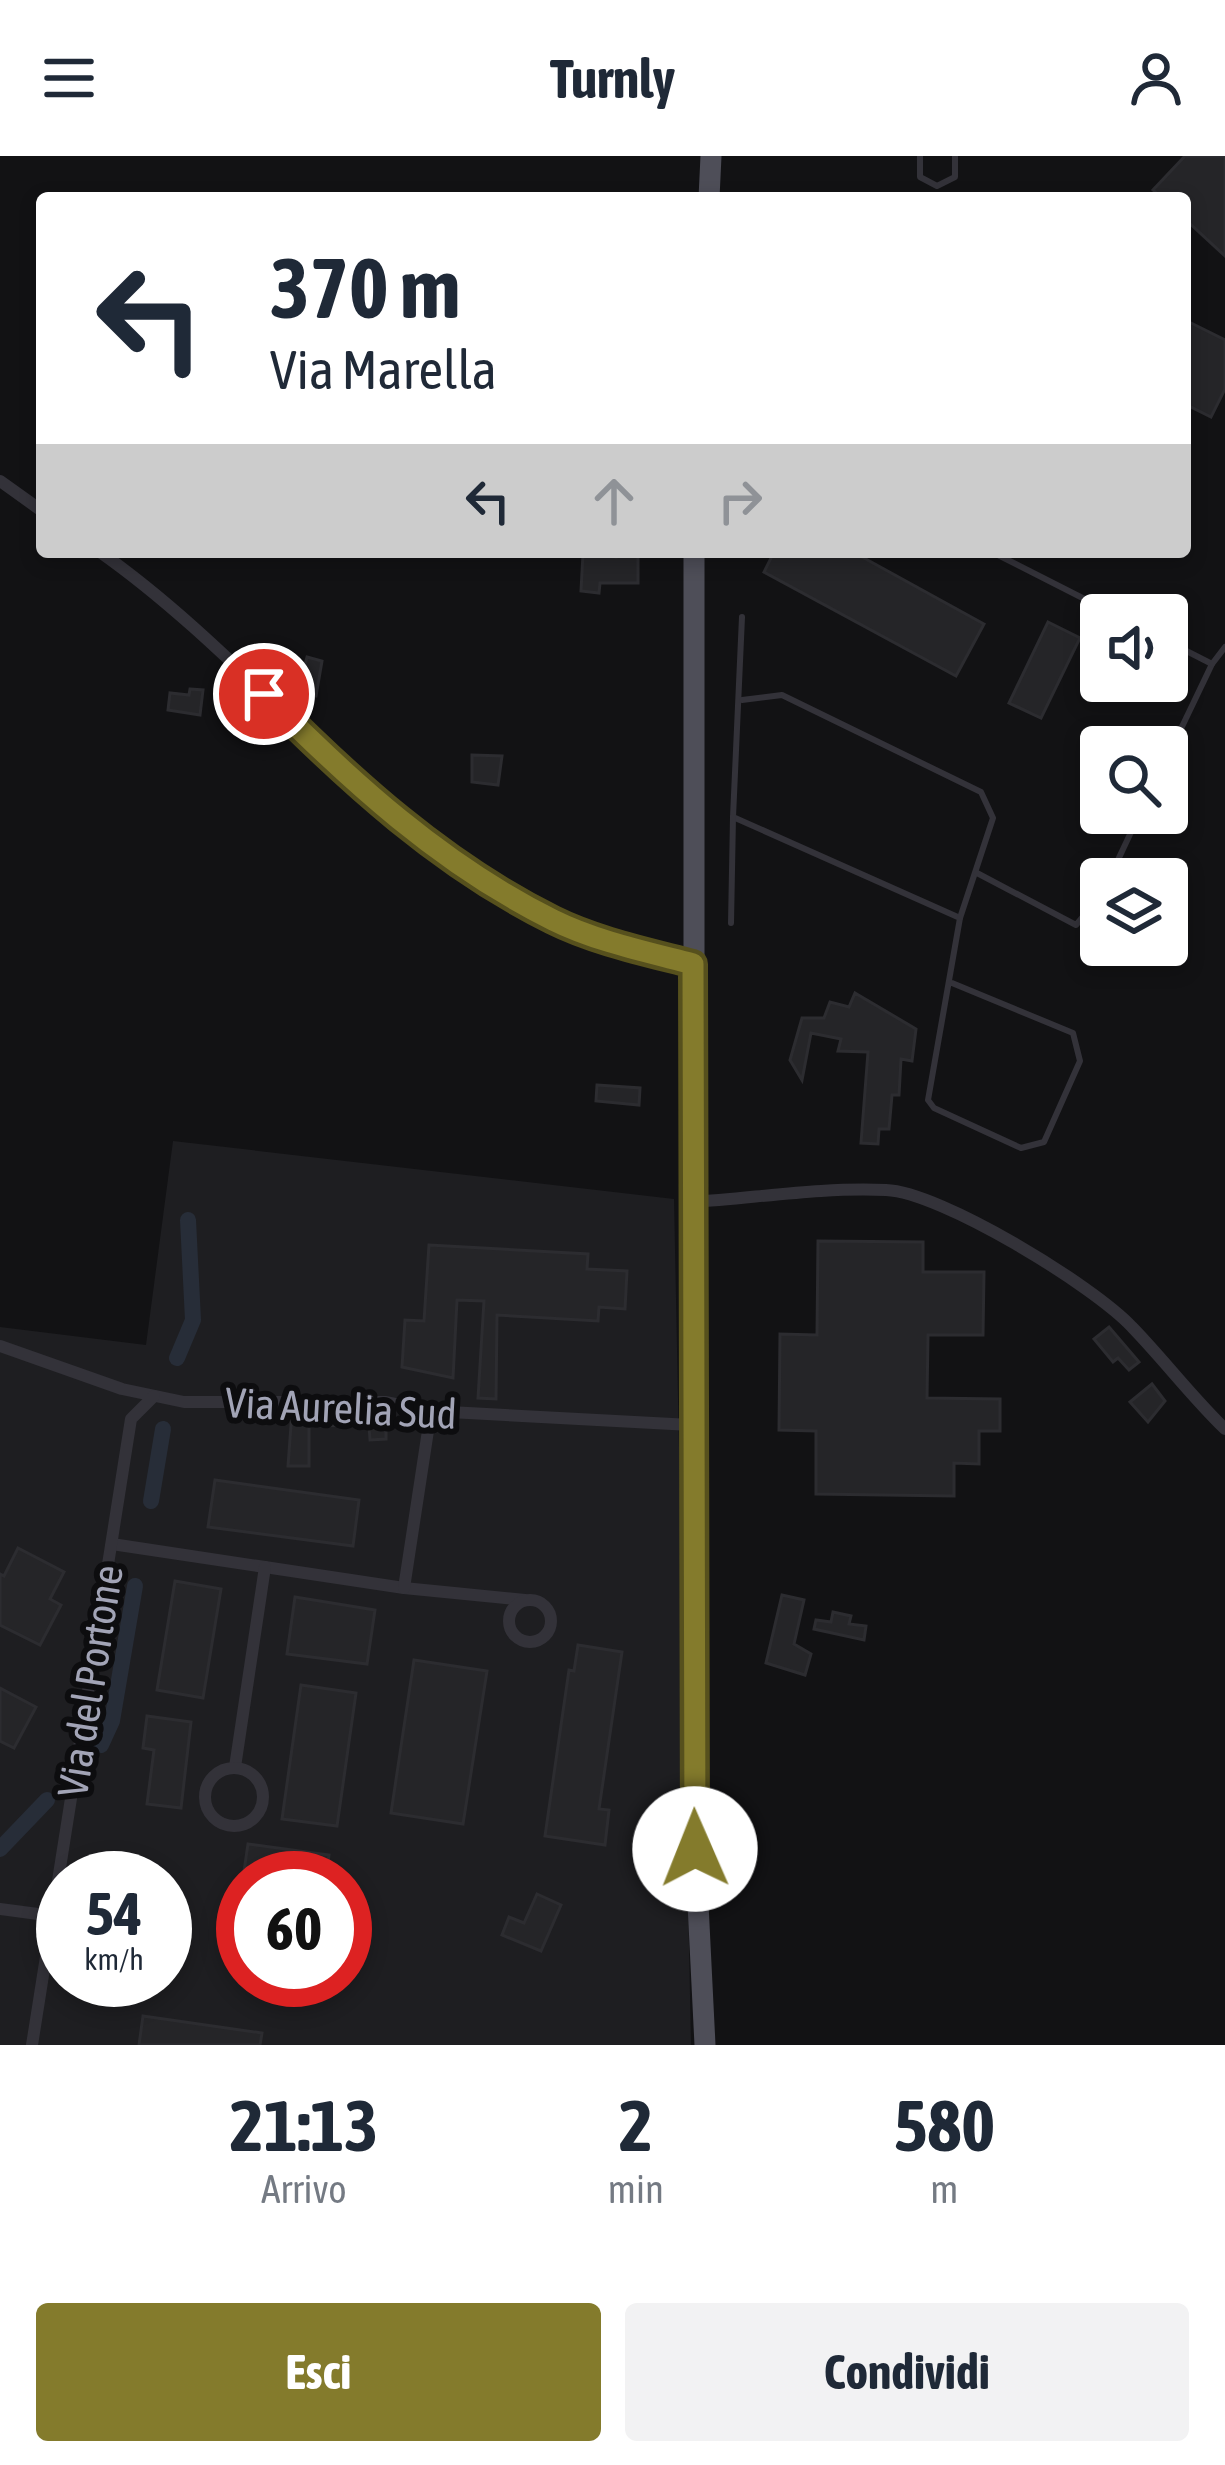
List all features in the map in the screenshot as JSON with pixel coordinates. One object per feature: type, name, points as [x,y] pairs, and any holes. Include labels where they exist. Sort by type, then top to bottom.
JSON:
[{"type":"main road","points":[[709,192],[711,156]]},
{"type":"main road","points":[[694,558],[694,1823],[705,2045]]},
{"type":"street","points":[[0,481],[36,507]]},
{"type":"street","points":[[108,558],[182,613],[387,809],[484,881],[556,922],[693,964]]},
{"type":"street","points":[[692,1202],[888,1190],[934,1200],[974,1218],[1096,1296],[1130,1324],[1225,1429]]},
{"type":"street","name":"Via Aurelia Sud","points":[[0,1346],[184,1402],[385,1402],[431,1411],[692,1425]]},
{"type":"street","name":"Via del Portone","points":[[63,1851],[131,1419],[154,1396]]},
{"type":"street","points":[[404,1588],[431,1411]]},
{"type":"street","points":[[112,1544],[404,1588],[525,1600]]},
{"type":"street","points":[[235,1767],[265,1567]]},
{"type":"street","points":[[235,1767],[253,1774],[263,1790],[255,1817],[238,1826],[212,1816],[205,1798],[210,1780],[235,1767]]},
{"type":"street","points":[[0,1910],[36,1914]]},
{"type":"street","name":"Via del Portone","points":[[32,2045],[38,2007]]},
{"type":"lane","points":[[920,156],[918,171],[931,185],[944,185],[955,177],[955,156]]},
{"type":"lane","points":[[929,192],[931,185]]},
{"type":"lane","points":[[1004,558],[1080,597]]},
{"type":"lane","points":[[731,923],[742,617]]},
{"type":"lane","points":[[1183,726],[1225,647]]},
{"type":"lane","points":[[1188,651],[1213,664]]},
{"type":"lane","points":[[742,700],[782,695],[981,792],[993,818],[960,918],[928,1100],[934,1108],[1021,1148],[1044,1142],[1080,1061],[1073,1033],[952,983]]},
{"type":"lane","points":[[733,817],[960,918]]},
{"type":"lane","points":[[977,873],[1076,925],[1080,920]]},
{"type":"shaded area","points":[[173,1141],[674,1199],[691,2045],[0,2045],[0,1327],[146,1345]]},
{"type":"building","points":[[1185,156],[1225,156],[1225,256],[1191,225],[1191,192],[1153,190]]},
{"type":"building","points":[[1191,323],[1225,340],[1225,389],[1211,417],[1191,407]]},
{"type":"building","points":[[583,558],[638,558],[638,583],[600,583],[599,593],[581,591]]},
{"type":"building","points":[[771,558],[864,558],[984,624],[956,676],[764,572]]},
{"type":"building","points":[[1048,622],[1080,638],[1041,718],[1009,703]]},
{"type":"building","points":[[307,657],[322,661],[316,696],[290,691],[294,677],[301,679]]},
{"type":"building","points":[[190,689],[203,690],[200,715],[168,710],[170,693],[189,695]]},
{"type":"building","points":[[472,755],[502,756],[498,785],[472,782]]},
{"type":"building","points":[[855,993],[916,1029],[912,1061],[901,1059],[899,1095],[892,1095],[889,1129],[879,1129],[878,1144],[861,1143],[868,1052],[838,1051],[841,1039],[811,1033],[802,1080],[790,1060],[802,1018],[824,1018],[830,1002],[849,1007]]},
{"type":"building","points":[[597,1085],[640,1088],[639,1105],[596,1101]]},
{"type":"building","points":[[818,1241],[923,1242],[923,1272],[984,1272],[983,1335],[928,1335],[927,1398],[1000,1399],[1000,1431],[979,1431],[979,1464],[954,1463],[954,1496],[816,1494],[816,1431],[779,1430],[780,1334],[817,1335]]},
{"type":"building","points":[[429,1245],[588,1254],[587,1269],[627,1271],[625,1309],[599,1307],[598,1321],[497,1315],[496,1399],[478,1398],[484,1301],[457,1300],[453,1378],[402,1367],[405,1320],[424,1321]]},
{"type":"building","points":[[1109,1327],[1139,1362],[1129,1370],[1118,1358],[1113,1362],[1094,1339]]},
{"type":"building","points":[[1152,1384],[1165,1401],[1148,1422],[1130,1402]]},
{"type":"building","points":[[292,1412],[386,1413],[386,1439],[370,1440],[369,1425],[309,1426],[309,1466],[288,1466]]},
{"type":"building","points":[[215,1480],[359,1500],[353,1546],[208,1527]]},
{"type":"building","points":[[18,1548],[64,1572],[50,1599],[61,1605],[40,1645],[0,1625],[0,1574],[4,1576]]},
{"type":"building","points":[[175,1581],[221,1589],[203,1698],[157,1690]]},
{"type":"building","points":[[782,1595],[804,1600],[794,1644],[811,1654],[805,1675],[766,1663]]},
{"type":"building","points":[[295,1597],[375,1610],[367,1664],[287,1654]]},
{"type":"building","points":[[833,1612],[851,1616],[849,1624],[866,1626],[864,1640],[814,1629],[816,1620],[831,1622]]},
{"type":"building","points":[[578,1645],[622,1652],[599,1809],[609,1810],[605,1845],[545,1836],[569,1670],[574,1671]]},
{"type":"building","points":[[414,1660],[487,1671],[463,1824],[391,1813]]},
{"type":"building","points":[[301,1685],[356,1693],[337,1826],[282,1819]]},
{"type":"building","points":[[0,1688],[36,1707],[14,1748],[0,1741]]},
{"type":"building","points":[[147,1716],[191,1722],[181,1808],[147,1804],[154,1750],[143,1748]]},
{"type":"building","points":[[248,1844],[300,1851],[247,1851]]},
{"type":"building","points":[[537,1894],[561,1905],[541,1951],[502,1935],[509,1917],[524,1923]]},
{"type":"building","points":[[143,2016],[262,2033],[260,2045],[139,2045]]},
{"type":"waterway","points":[[177,1358],[193,1320],[188,1220]]},
{"type":"waterway","points":[[151,1501],[163,1429]]},
{"type":"waterway","points":[[101,1745],[112,1721],[135,1586]]},
{"type":"waterway","points":[[0,1849],[47,1800]]},
{"type":"route","points":[[264,694],[405,825],[484,881],[556,922],[693,964],[695,1849]]}]
